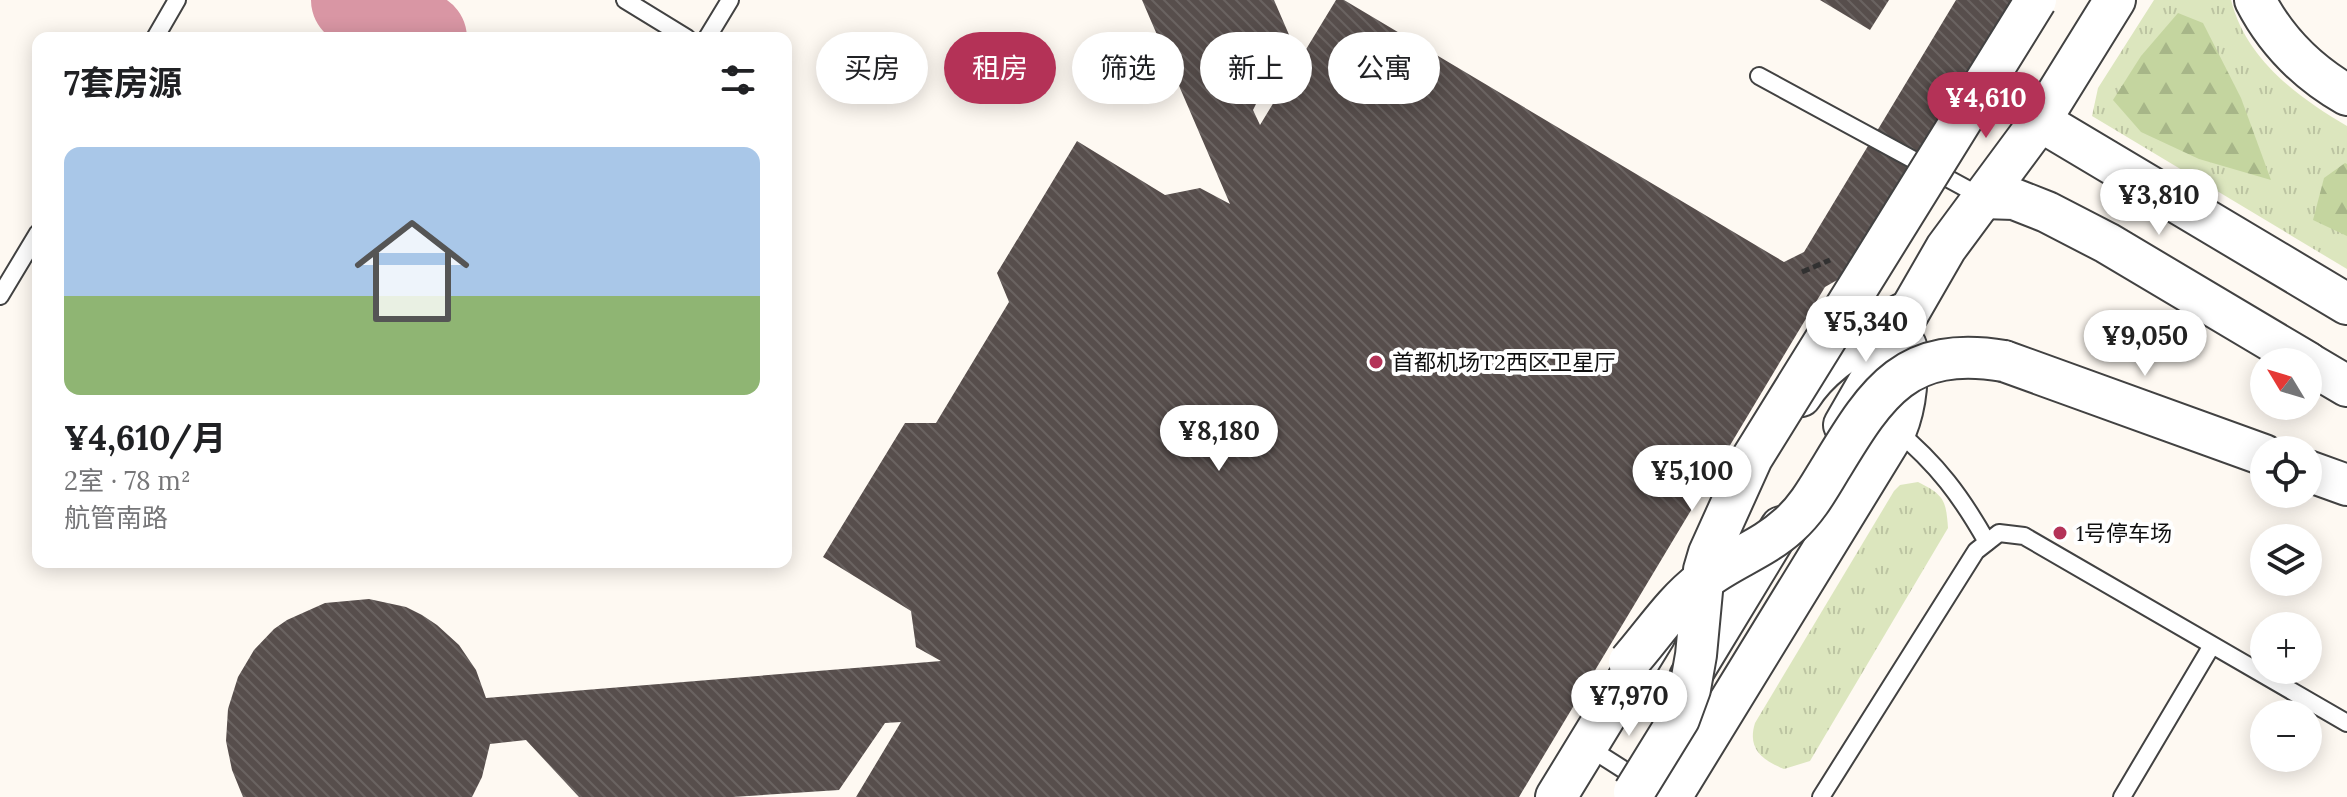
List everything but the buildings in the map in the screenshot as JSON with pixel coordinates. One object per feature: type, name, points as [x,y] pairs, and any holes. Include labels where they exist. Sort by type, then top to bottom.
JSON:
[{"type":"street","points":[[1547,797],[1752,458],[2036,0]]},
{"type":"street","points":[[1626,789],[1946,248],[2040,121],[2115,0]]},
{"type":"street","points":[[2264,16],[2302,63],[2347,95]]},
{"type":"street","points":[[2040,121],[2347,304]]},
{"type":"street","points":[[1983,198],[2014,199],[2047,212],[2107,243],[2284,348]]},
{"type":"street","points":[[1671,797],[1896,430],[1906,396],[1905,331],[1912,307]]},
{"type":"street","points":[[1556,797],[1813,378],[1912,307]]},
{"type":"street","points":[[1626,789],[1679,719],[1859,422],[1876,398],[1921,366],[1937,360],[1977,357],[2004,361],[2250,450]]},
{"type":"street","points":[[2322,371],[2347,386]]},
{"type":"street","points":[[1679,719],[1690,689],[1696,655],[1701,581],[1709,553],[1752,458]]},
{"type":"street","points":[[2322,476],[2347,485]]},
{"type":"street","points":[[1629,662],[1701,581],[1771,540],[1808,506]]},
{"type":"lane","points":[[158,32],[177,0]]},
{"type":"lane","points":[[625,0],[677,32]]},
{"type":"lane","points":[[711,32],[730,0]]},
{"type":"lane","points":[[1759,76],[1983,198]]},
{"type":"lane","points":[[0,296],[32,243]]},
{"type":"lane","points":[[1896,430],[1923,452],[1946,477],[1987,542]]},
{"type":"lane","points":[[1821,797],[1976,551],[1999,533],[2024,536],[2347,723]]},
{"type":"lane","points":[[2122,797],[2211,647]]},
{"type":"lane","points":[[1587,746],[1626,789],[1664,797]]},
{"type":"green space","points":[[2154,0],[2231,0],[2238,21],[2261,58],[2292,89],[2347,126],[2347,269],[2092,116],[2098,88]]},
{"type":"green space","points":[[2178,13],[2203,23],[2241,98],[2271,180],[2199,159],[2141,132],[2113,100],[2141,56]]},
{"type":"green space","points":[[2345,163],[2347,236],[2313,220],[2324,178]]},
{"type":"green space","points":[[1918,482],[1942,499],[1948,528],[1810,761],[1784,769],[1776,766],[1755,747],[1755,723],[1894,491],[1900,485]]},
{"type":"taxiway","points":[[357,0],[411,32]]},
{"type":"place","name":"首都机场T2西区卫星厅","points":[[1376,362]]},
{"type":"place","name":"1号停车场","points":[[2060,533]]}]
